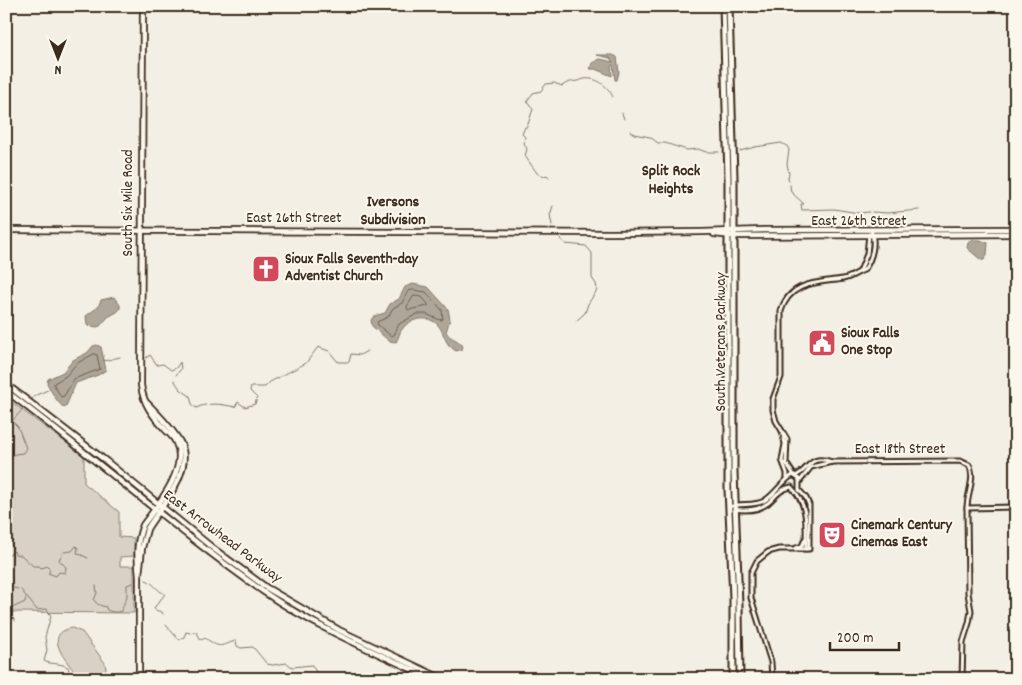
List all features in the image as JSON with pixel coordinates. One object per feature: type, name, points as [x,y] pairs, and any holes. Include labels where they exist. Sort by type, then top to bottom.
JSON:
[{"type":"highway","name":"South Veterans Parkway","points":[[723,6],[731,233],[729,507],[733,606],[733,679]]},
{"type":"highway","name":"South Veterans Parkway","points":[[729,6],[735,507],[740,679]]},
{"type":"main road","name":"South Six Mile Road","points":[[139,679],[138,539],[143,526],[158,507],[176,475],[180,461],[175,441],[150,412],[144,400],[141,378],[143,6]]},
{"type":"main road","name":"East 26th Street","points":[[870,233],[1016,229]]},
{"type":"main road","name":"East 26th Street","points":[[6,230],[1016,234]]},
{"type":"main road","name":"East Arrowhead Parkway","points":[[6,384],[106,461],[199,543],[265,592],[343,638],[433,679]]},
{"type":"main road","name":"East Arrowhead Parkway","points":[[6,391],[260,583],[310,614],[360,641],[443,679]]},
{"type":"main road","points":[[199,543],[207,546],[221,557],[225,557]]},
{"type":"main road","points":[[265,592],[269,592],[297,610],[310,614]]},
{"type":"street","points":[[808,549],[809,505],[799,490],[799,483],[786,463],[788,443],[774,417],[772,406],[780,377],[782,306],[795,290],[806,284],[851,277],[860,271],[867,254],[870,233]]},
{"type":"street","points":[[782,431],[785,444],[782,460],[787,473],[788,485],[800,497],[804,506],[808,549]]},
{"type":"street","name":"East 18th Street","points":[[735,507],[761,502],[769,498],[791,476],[801,473],[807,465],[816,461],[827,460],[832,462]]},
{"type":"street","name":"East 18th Street","points":[[735,507],[752,510],[760,508],[783,489],[791,488],[799,483],[811,468],[832,462],[960,461],[968,465],[972,471],[967,495],[967,508]]},
{"type":"street","points":[[729,507],[735,507]]},
{"type":"street","points":[[962,679],[963,642],[971,611],[968,593],[967,508],[1016,507]]},
{"type":"street","points":[[791,549],[802,546],[806,536]]},
{"type":"street","points":[[772,679],[771,662],[751,598],[750,576],[755,563],[764,554],[773,550],[808,549]]},
{"type":"shaded area","points":[[6,398],[84,456],[84,483],[119,512],[119,537],[134,538],[134,556],[120,557],[120,566],[134,566],[134,613],[6,612]]},
{"type":"shaded area","points":[[72,628],[82,632],[105,663],[106,669],[102,679],[80,679],[60,651],[58,637],[62,631]]},
{"type":"water","points":[[597,55],[613,55],[617,57],[619,72],[617,80],[615,80],[613,65],[611,66],[612,76],[595,69],[590,69],[592,63],[600,59],[613,62],[610,58]]},
{"type":"water","points":[[973,240],[988,243],[987,255],[984,260],[981,260],[967,248],[968,243]]},
{"type":"water","points":[[413,284],[428,287],[448,309],[450,319],[446,332],[463,346],[462,349],[456,351],[452,348],[438,325],[430,320],[415,320],[406,325],[396,342],[389,341],[372,326],[371,320],[374,316],[385,313],[390,304],[399,299],[405,287]]},
{"type":"water","points":[[114,297],[120,305],[120,309],[108,317],[100,326],[87,325],[86,316],[98,307],[101,300]]},
{"type":"water","points":[[97,345],[101,347],[106,370],[76,383],[66,406],[63,407],[50,389],[47,383],[48,379],[63,372],[73,360]]},
{"type":"waterway","points":[[549,177],[537,173],[525,156],[527,149],[524,143],[525,137],[522,134],[525,127],[527,127],[533,109],[527,101],[533,93],[541,91],[546,84],[554,83],[562,86],[569,82],[593,79],[602,83],[613,97]]},
{"type":"waterway","points":[[622,113],[624,119]]},
{"type":"waterway","points":[[630,131],[634,134],[650,137],[658,143],[665,143],[687,150],[698,149],[706,152],[719,152]]},
{"type":"waterway","points":[[740,151],[781,143],[787,146],[789,150],[787,164],[789,181]]},
{"type":"waterway","points":[[790,185],[791,192],[804,204],[801,204],[802,210],[834,209],[859,213],[869,212]]},
{"type":"waterway","points":[[552,225],[550,215],[553,206]]},
{"type":"waterway","points":[[872,212],[887,213],[919,210]]},
{"type":"waterway","points":[[560,238],[565,244],[586,246],[592,253],[592,278],[597,290],[588,304],[585,313],[576,321]]},
{"type":"waterway","points":[[174,380],[180,389],[190,396],[192,404],[196,408],[215,404],[235,407],[238,402],[245,407],[255,404],[257,398],[250,391],[251,387],[265,387],[270,382],[306,363],[318,347],[329,351],[338,362],[349,362],[351,354],[360,355],[367,351]]},
{"type":"waterway","points":[[146,358],[150,355],[157,365],[163,364],[171,370],[176,368],[180,362],[181,369],[176,375]]},
{"type":"waterway","points":[[104,361],[120,357]]},
{"type":"waterway","points":[[32,399],[34,396],[50,389]]},
{"type":"waterway","points":[[6,459],[15,454],[23,453],[26,448],[18,427],[12,421],[24,408]]},
{"type":"waterway","points":[[6,541],[10,542],[13,549]]},
{"type":"waterway","points":[[64,552],[72,551],[76,546],[78,548],[77,553],[88,558]]},
{"type":"waterway","points":[[6,557],[14,551],[15,554],[21,555],[33,566],[41,568],[48,566],[50,571],[48,573],[56,576],[59,572],[65,573],[66,567],[59,560],[62,554]]},
{"type":"waterway","points":[[146,580],[165,594],[154,608],[163,614]]},
{"type":"waterway","points":[[96,586],[95,602],[106,607],[107,610],[117,612],[121,611],[127,596],[127,585],[133,583]]},
{"type":"waterway","points":[[6,586],[18,589]]},
{"type":"waterway","points":[[21,590],[37,610],[47,609],[51,616],[45,637],[47,650],[44,661],[68,667],[71,679]]},
{"type":"waterway","points":[[6,611],[25,602],[26,598]]},
{"type":"waterway","points":[[8,611],[15,621]]},
{"type":"waterway","points":[[166,625],[179,640],[184,637],[186,632],[190,633]]},
{"type":"waterway","points":[[193,633],[196,631],[201,640],[205,638],[219,646],[236,641],[237,646],[241,648],[253,647],[267,664],[287,663],[292,667],[312,665],[320,679]]},
{"type":"waterway","points":[[351,679],[354,675],[363,674],[365,679]]},
{"type":"place","name":"Sioux Falls Seventh-day Adventist Church","points":[[266,269]]},
{"type":"place","name":"Sioux Falls One Stop","points":[[822,343]]},
{"type":"place","name":"Cinemark Century Cinemas East","points":[[832,535]]},
{"type":"district","name":"Split Rock Heights","points":[[671,180]]},
{"type":"district","name":"Iversons Subdivision","points":[[393,211]]}]
